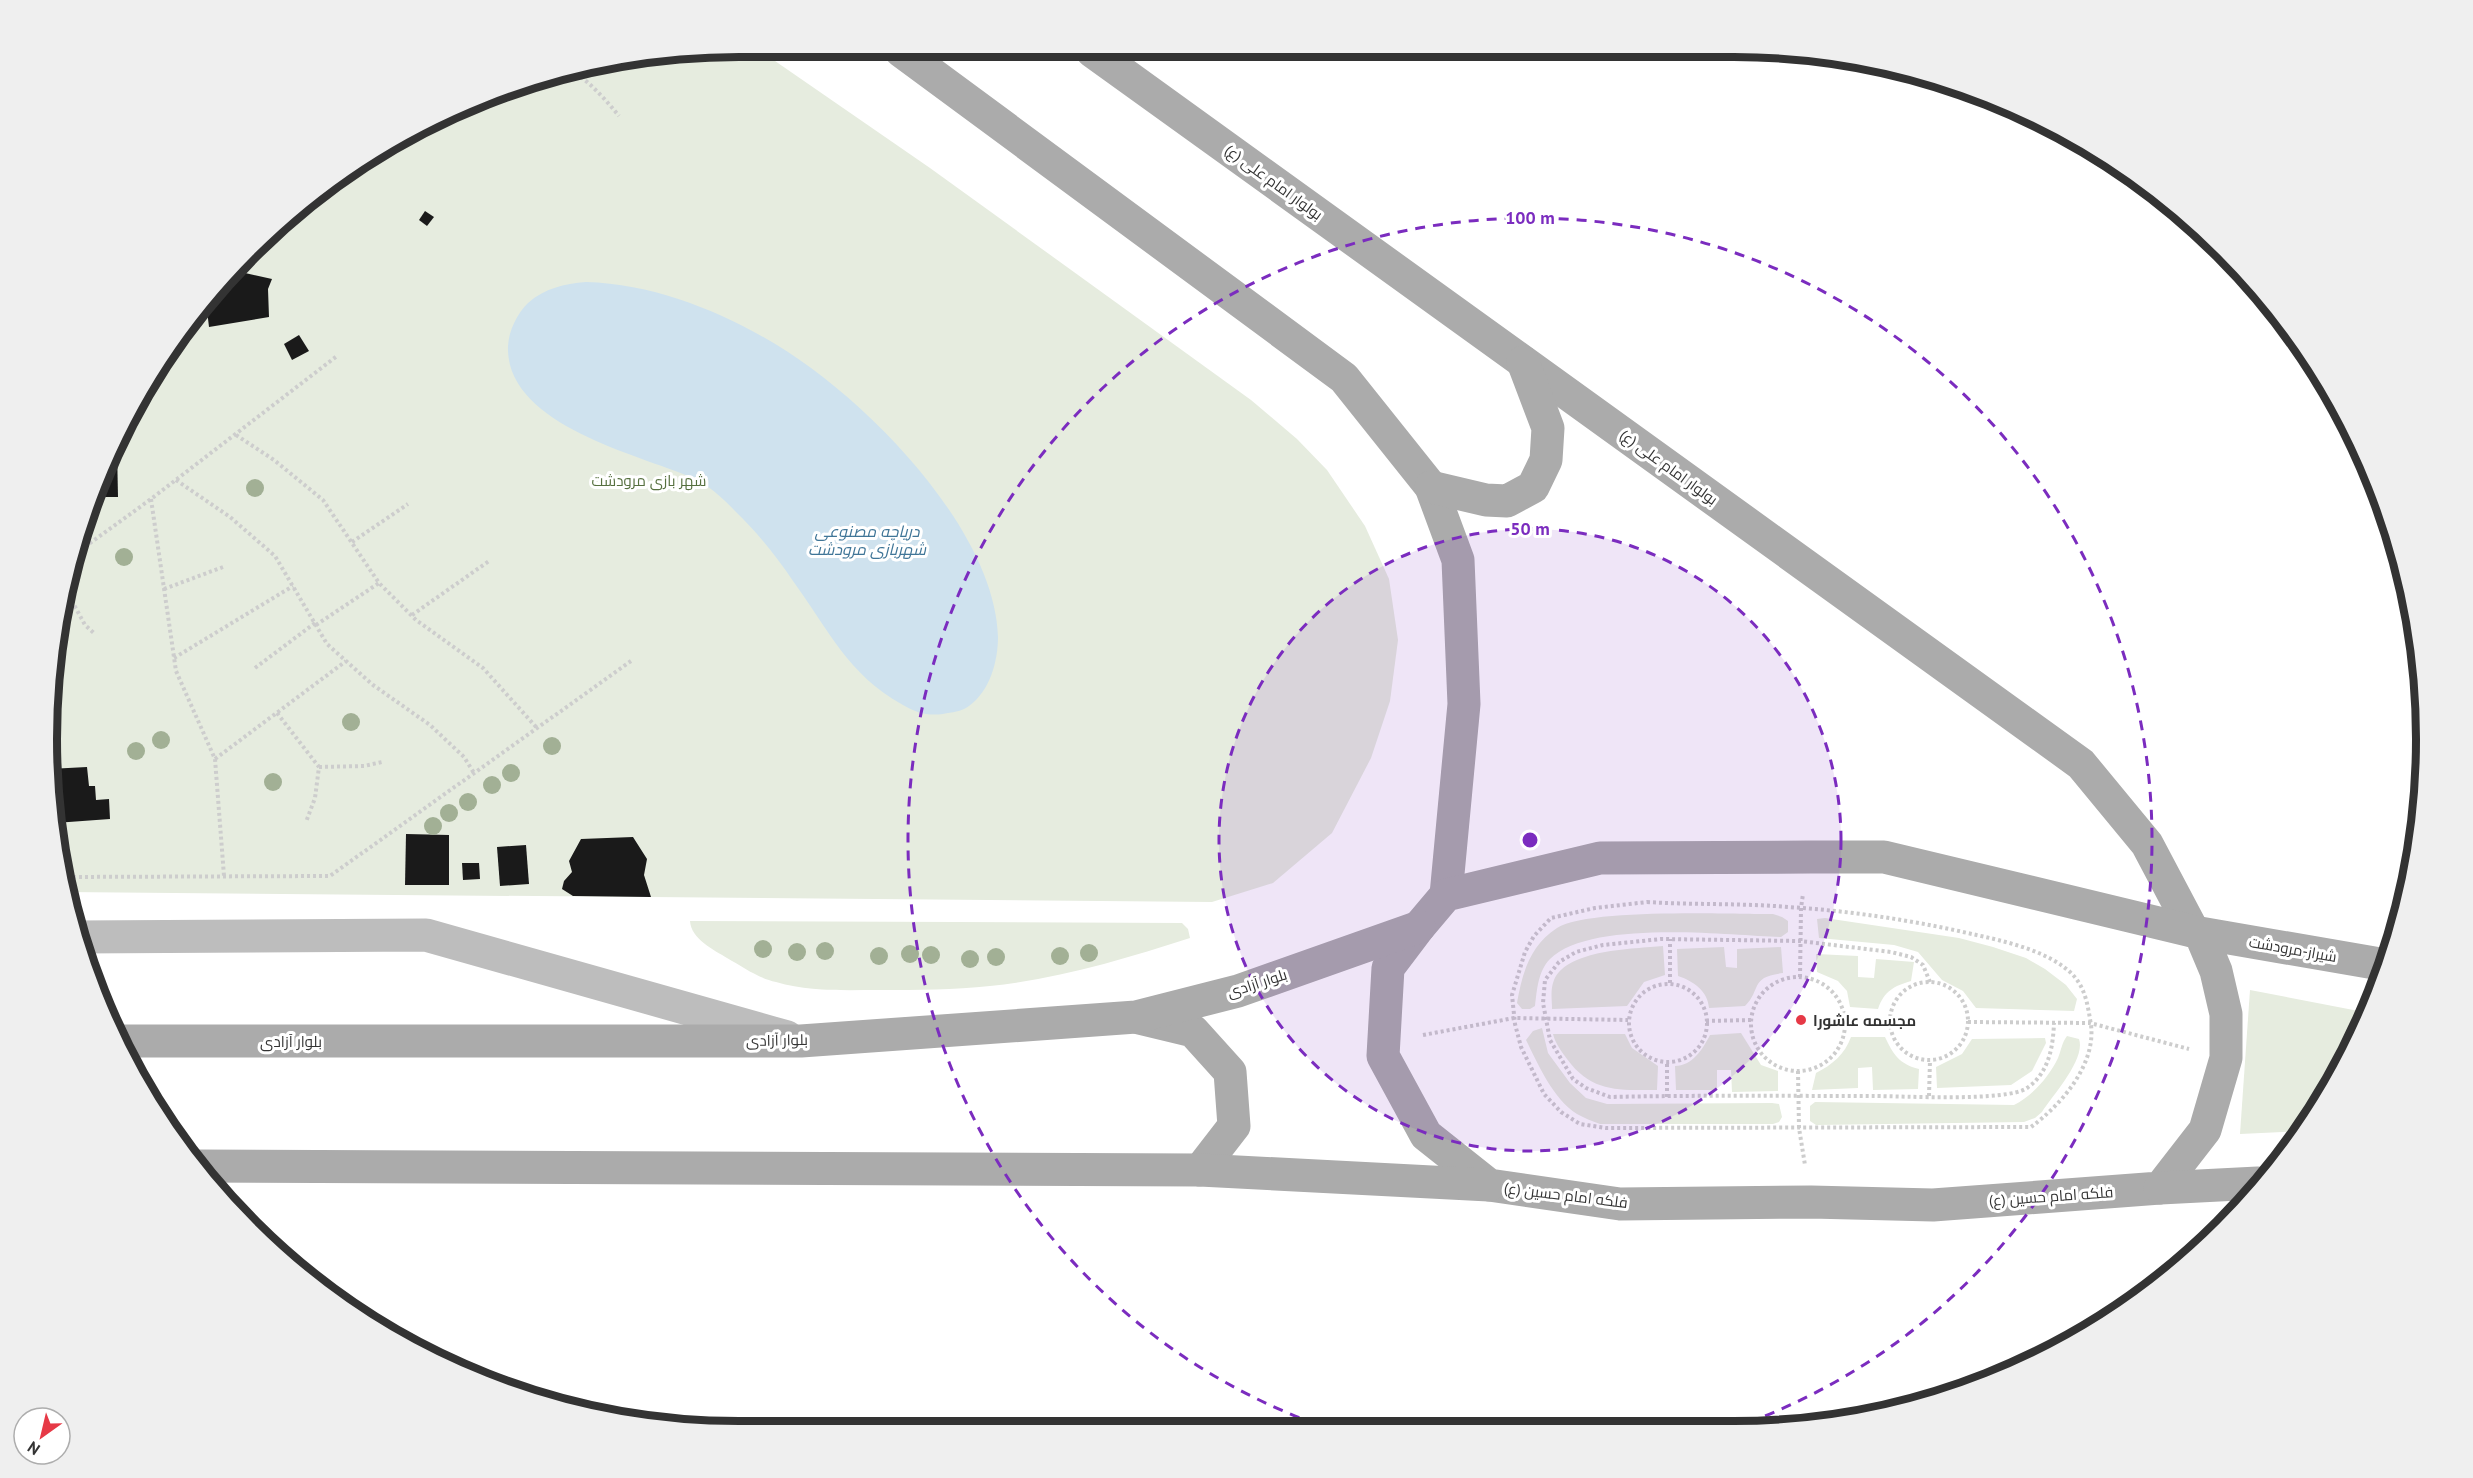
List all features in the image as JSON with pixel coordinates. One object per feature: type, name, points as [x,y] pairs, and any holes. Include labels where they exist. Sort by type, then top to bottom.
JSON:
[{"type":"main road","points":[[916,57],[1344,378],[1431,487],[1458,560],[1464,704],[1446,896],[1600,858],[1884,856],[2196,932],[2216,972],[2226,1014],[2226,1058],[2205,1130],[2160,1188]]},
{"type":"main road","name":"بولوار امام علی (ع)","points":[[1100,57],[2082,764],[2147,844],[2196,932]]},
{"type":"main road","points":[[1431,487],[1486,500],[1507,501],[1533,487],[1546,460],[1548,428],[1523,362]]},
{"type":"main road","name":"فلکه امام حسین (ع)","points":[[1446,896],[1388,968],[1383,1056],[1426,1135],[1490,1185],[1620,1204],[1811,1202],[1933,1205],[2160,1188]]},
{"type":"main road","name":"بلوار آزادی","points":[[127,1041],[801,1041],[1136,1017],[1238,991],[1419,927]]},
{"type":"main road","name":"شیراز-مرودشت","points":[[2196,932],[2378,964]]},
{"type":"main road","points":[[86,937],[426,935],[801,1041]]},
{"type":"main road","points":[[1136,1017],[1193,1031],[1230,1071],[1233,1126],[1200,1170]]},
{"type":"main road","points":[[208,1166],[1200,1170],[1490,1185]]},
{"type":"main road","points":[[2160,1188],[2252,1183]]},
{"type":"path","points":[[580,76],[619,116]]},
{"type":"path","points":[[85,547],[236,435],[337,356]]},
{"type":"path","points":[[236,435],[274,460],[323,500],[379,583],[412,615],[483,668],[537,728]]},
{"type":"path","points":[[176,480],[230,517],[275,556],[327,644],[373,685],[430,725],[464,757],[474,772]]},
{"type":"path","points":[[151,499],[176,672],[215,759],[224,876]]},
{"type":"path","points":[[352,542],[408,504]]},
{"type":"path","points":[[412,615],[489,561]]},
{"type":"path","points":[[164,588],[223,567]]},
{"type":"path","points":[[255,669],[315,624],[379,583]]},
{"type":"path","points":[[174,658],[293,586]]},
{"type":"path","points":[[71,600],[85,625],[95,634]]},
{"type":"path","points":[[215,759],[346,661]]},
{"type":"path","points":[[71,877],[330,876],[630,661]]},
{"type":"path","points":[[277,713],[319,767],[315,798],[306,822]]},
{"type":"path","points":[[319,767],[364,766],[382,762]]},
{"type":"path","points":[[1800,977],[1801,908],[1810,856]]},
{"type":"path","points":[[1647,902],[1801,908],[1900,918],[2007,942],[2047,957],[2073,975],[2087,999],[2090,1023],[2089,1049],[2081,1071],[2049,1114],[2031,1127],[1606,1128],[1580,1124],[1561,1112],[1544,1094],[1521,1047],[1514,1018],[1512,995],[1525,952],[1534,936],[1551,918],[1595,908],[1647,902]]},
{"type":"path","points":[[1670,939],[1670,983]]},
{"type":"path","points":[[1930,982],[1923,965],[1911,957],[1891,952],[1800,941],[1670,939],[1603,945],[1576,952],[1559,962],[1545,980],[1543,1003],[1550,1040],[1573,1079],[1586,1088],[1610,1097],[2006,1094],[2027,1088],[2044,1070],[2052,1048],[2054,1023]]},
{"type":"path","points":[[1800,977],[1823,983],[1836,995],[1844,1011],[1846,1028],[1841,1045],[1830,1059],[1817,1067],[1798,1071],[1774,1065],[1763,1056],[1754,1042],[1751,1020],[1752,1010],[1760,996],[1772,984],[1800,977]]},
{"type":"path","points":[[1930,982],[1947,986],[1960,997],[1967,1011],[1968,1022],[1969,1027],[1963,1042],[1953,1053],[1940,1060],[1911,1057],[1899,1047],[1891,1034],[1890,1024],[1894,1004],[1903,992],[1916,984],[1930,982]]},
{"type":"path","points":[[1670,983],[1686,988],[1698,998],[1706,1012],[1707,1028],[1701,1043],[1691,1054],[1678,1061],[1667,1062],[1649,1057],[1638,1049],[1630,1035],[1628,1020],[1632,1005],[1642,992],[1655,985],[1670,983]]},
{"type":"path","points":[[1384,1042],[1514,1018],[1628,1020]]},
{"type":"path","points":[[1706,1021],[1751,1020]]},
{"type":"path","points":[[1968,1022],[2090,1023],[2226,1058]]},
{"type":"path","points":[[1845,1024],[1890,1024]]},
{"type":"path","points":[[1929,1096],[1930,1060]]},
{"type":"path","points":[[1667,1062],[1667,1097]]},
{"type":"path","points":[[1798,1071],[1799,1128],[1811,1202]]},
{"type":"green space","name":"شهر بازی مرودشت","points":[[769,57],[930,168],[1251,400],[1297,439],[1327,470],[1365,526],[1389,579],[1398,640],[1390,701],[1371,758],[1332,833],[1273,883],[1212,902],[75,892],[58,784],[58,694],[70,606],[93,520],[127,437],[148,398],[198,324],[226,289],[289,226],[360,172],[437,127],[520,93],[562,80],[606,70],[694,58]]},
{"type":"green space","points":[[1660,913],[1773,914],[1788,921],[1788,932],[1781,937],[1660,932],[1595,938],[1569,946],[1550,959],[1543,969],[1535,1006],[1522,1009],[1517,1003],[1525,971],[1540,943],[1557,928],[1573,922],[1598,917]]},
{"type":"green space","points":[[1825,918],[1959,938],[2026,958],[2066,985],[2077,999],[2074,1011],[1976,1008],[1963,991],[1942,980],[1918,952],[1894,945],[1819,938],[1817,919]]},
{"type":"green space","points":[[690,921],[1182,923],[1188,929],[1190,938],[1091,967],[1015,983],[949,989],[828,990],[789,985],[757,975],[699,939]]},
{"type":"green space","points":[[1663,946],[1665,975],[1644,982],[1627,1006],[1552,1009],[1554,980],[1561,970],[1573,962],[1602,953]]},
{"type":"green space","points":[[1724,947],[1726,967],[1737,968],[1737,949],[1781,947],[1783,973],[1765,977],[1745,1006],[1709,1008],[1703,992],[1678,976],[1677,949]]},
{"type":"green space","points":[[1816,954],[1858,956],[1858,977],[1874,978],[1876,959],[1914,962],[1911,981],[1890,990],[1878,1009],[1850,1007],[1847,991],[1838,981],[1817,972]]},
{"type":"green space","points":[[2250,990],[2359,1011],[2325,1080],[2291,1132],[2240,1134]]},
{"type":"green space","points":[[1542,1028],[1548,1053],[1570,1083],[1586,1098],[1607,1104],[1772,1103],[1779,1104],[1782,1117],[1779,1122],[1773,1124],[1600,1124],[1568,1107],[1553,1090],[1526,1040],[1533,1031]]},
{"type":"green space","points":[[1741,1033],[1761,1065],[1778,1071],[1778,1091],[1732,1092],[1731,1070],[1717,1070],[1717,1090],[1676,1090],[1675,1066],[1692,1060],[1710,1035]]},
{"type":"green space","points":[[1553,1034],[1625,1034],[1632,1048],[1658,1066],[1657,1090],[1618,1089],[1596,1084],[1576,1070],[1555,1041]]},
{"type":"green space","points":[[2067,1036],[2079,1039],[2078,1056],[2073,1066],[2042,1112],[2035,1118],[2024,1122],[1816,1125],[1810,1121],[1810,1106],[1815,1102],[2014,1105],[2027,1097],[2045,1079],[2058,1058]]},
{"type":"green space","points":[[1851,1037],[1885,1037],[1898,1058],[1919,1069],[1918,1089],[1873,1090],[1872,1067],[1858,1068],[1858,1088],[1812,1090],[1816,1073],[1837,1058]]},
{"type":"green space","points":[[2045,1038],[2046,1043],[2032,1071],[2011,1085],[1937,1088],[1936,1067],[1962,1054],[1972,1039]]},
{"type":"water","name":"دریاچه مصنوعی شهربازی مرودشت","points":[[586,282],[633,287],[679,299],[723,316],[765,338],[801,361],[840,391],[915,465],[947,507],[973,551],[991,594],[998,637],[996,656],[987,684],[976,700],[960,711],[932,715],[913,710],[884,693],[867,679],[840,650],[773,553],[720,496],[691,477],[608,446],[578,432],[550,416],[528,396],[513,373],[508,346],[514,323],[528,303],[548,290]]},
{"type":"building","points":[[425,211],[434,217],[427,226],[419,220]]},
{"type":"building","points":[[242,272],[272,279],[268,289],[269,317],[209,327],[207,312]]},
{"type":"building","points":[[299,335],[309,351],[292,360],[284,344]]},
{"type":"building","points":[[117,459],[118,497],[102,497]]},
{"type":"building","points":[[87,767],[89,786],[95,786],[96,800],[109,799],[110,819],[62,822],[58,769]]},
{"type":"building","points":[[406,834],[449,835],[449,885],[405,885]]},
{"type":"building","points":[[633,837],[647,859],[644,875],[651,897],[573,896],[562,889],[564,881],[572,872],[569,861],[581,839]]},
{"type":"building","points":[[526,845],[529,884],[500,886],[497,847]]},
{"type":"building","points":[[462,863],[479,863],[480,879],[463,880]]},
{"type":"place","name":"مجسمه عاشورا","points":[[1801,1020]]}]
